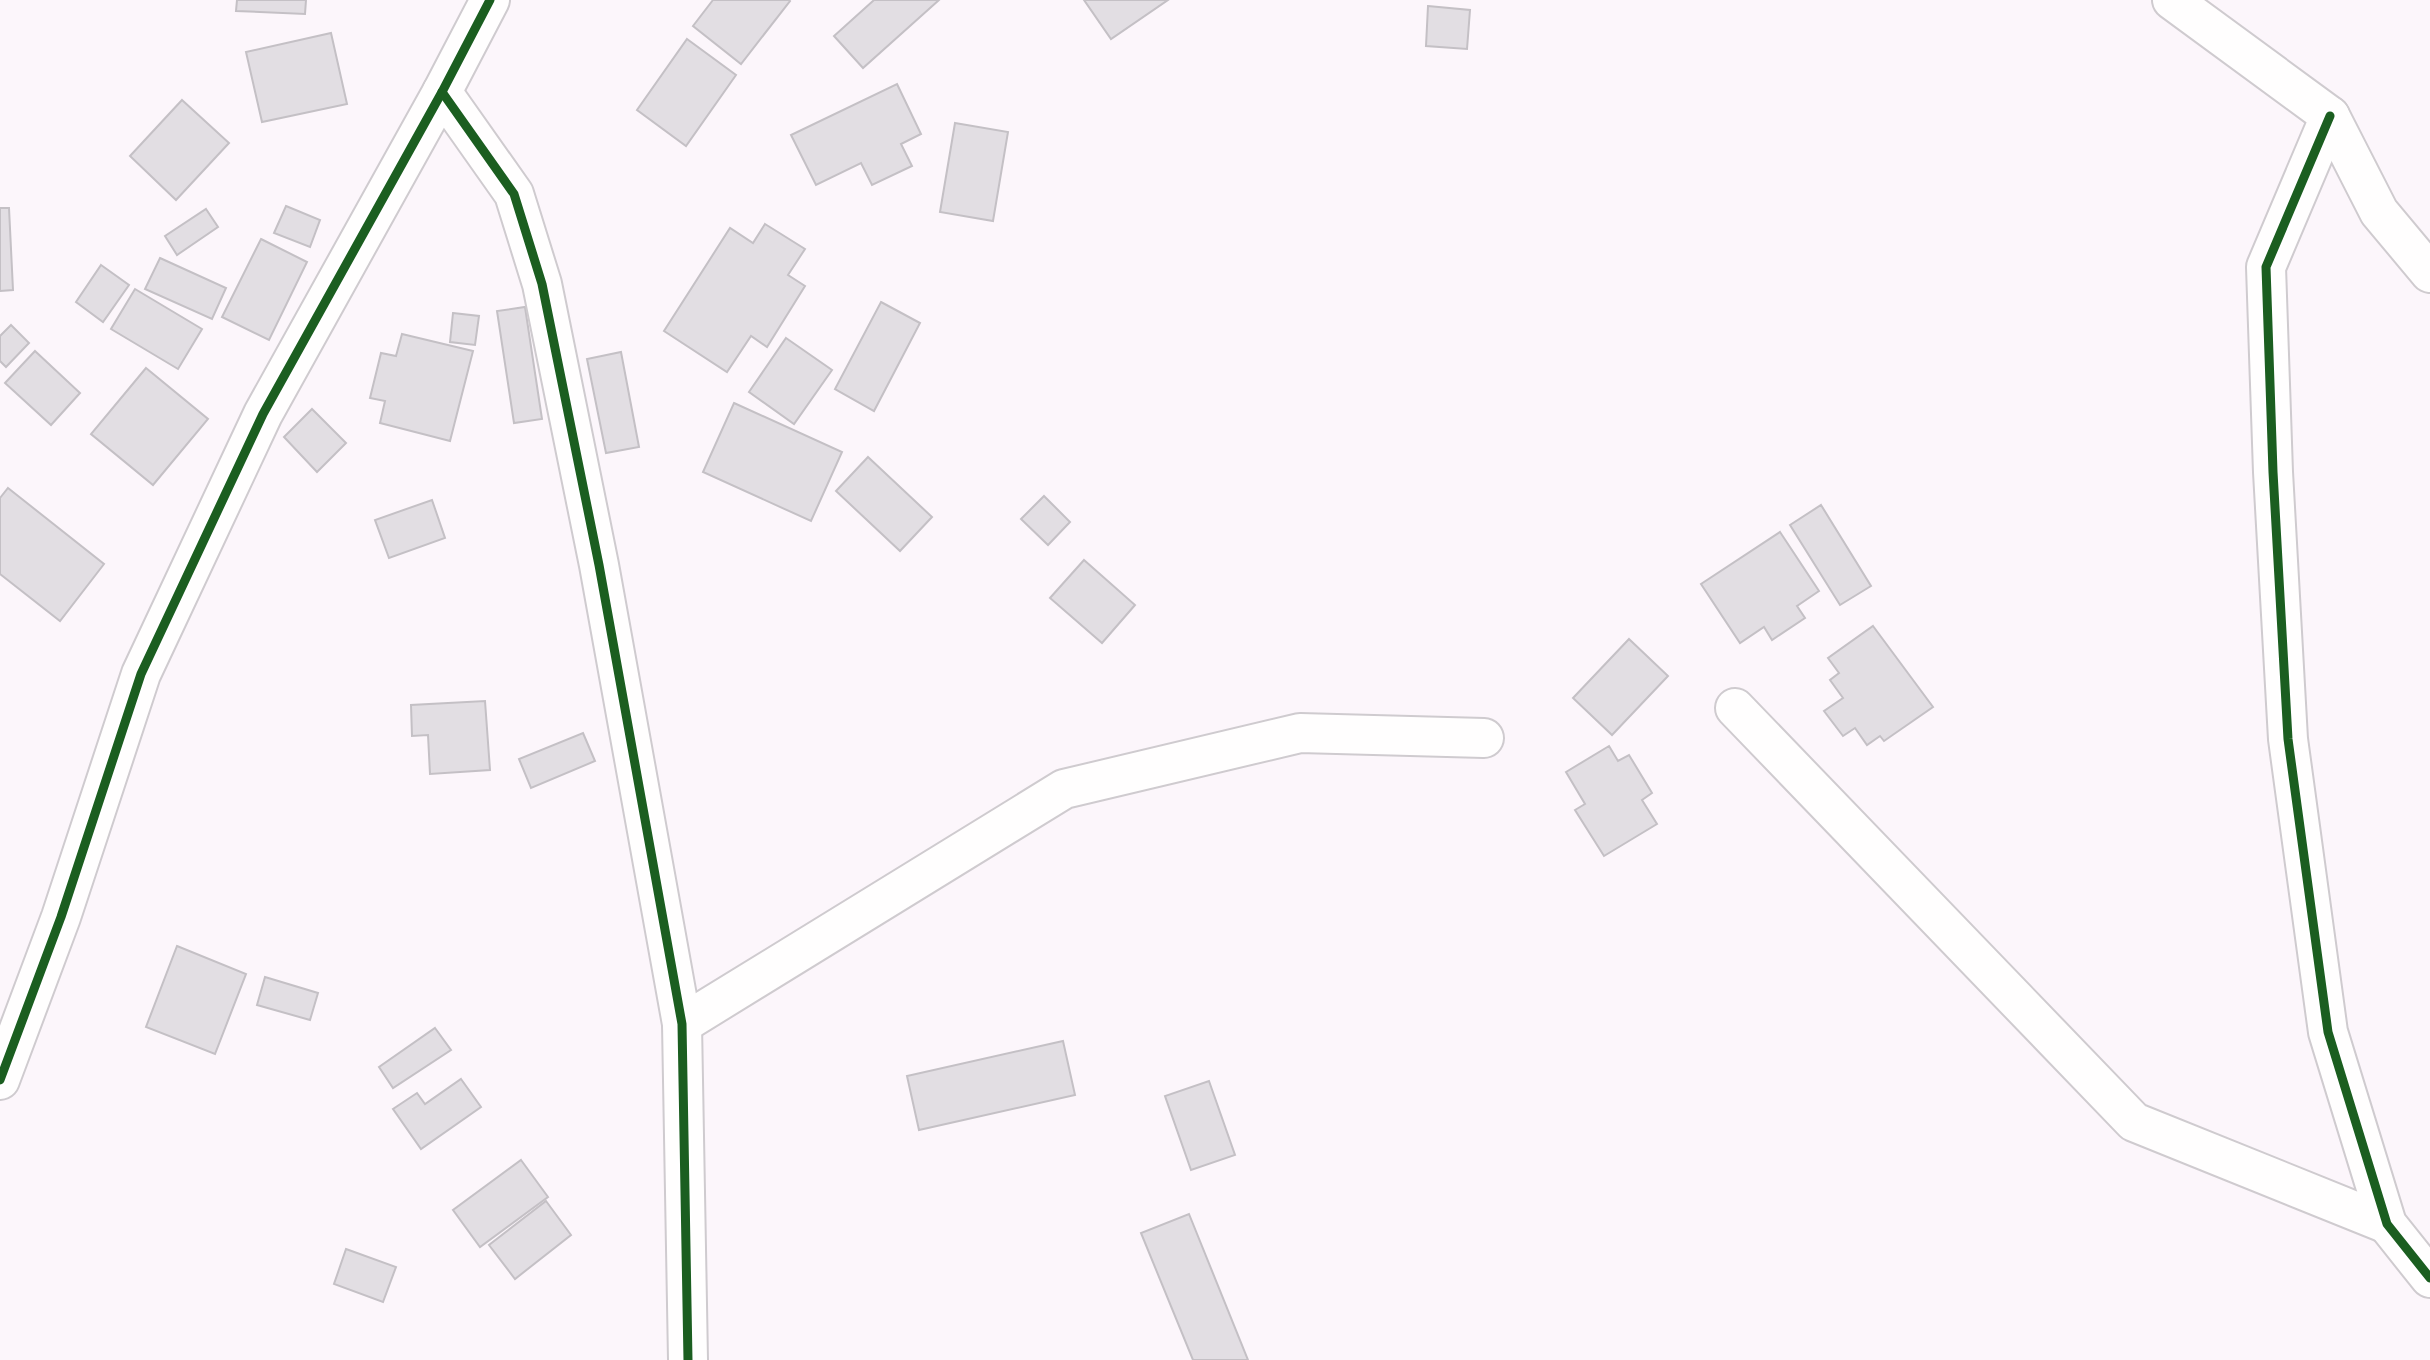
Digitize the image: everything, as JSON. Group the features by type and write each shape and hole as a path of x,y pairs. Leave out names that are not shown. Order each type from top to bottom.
{"street":[{"path":"0,1080 61,917 141,674 263,414 442,92 490,0"},
{"path":"2172,0 2330,116 2379,212 2430,273"},
{"path":"442,92 514,194 542,284 598,565 682,1024 688,1360"},
{"path":"2330,116 2266,267 2273,472 2288,739 2328,1032 2387,1224 2430,1278"},
{"path":"1735,708 2134,1122 2387,1224"},
{"path":"682,1024 1064,789 1300,733 1484,738"}],"building":[{"path":"237,0 306,0 305,14 236,11"},
{"path":"713,0 790,1 741,64 693,26"},
{"path":"874,0 939,0 863,68 834,36"},
{"path":"1084,0 1168,0 1111,39"},
{"path":"1428,6 1470,10 1467,49 1426,46"},
{"path":"331,33 347,104 262,122 246,52"},
{"path":"687,39 736,75 686,146 637,110"},
{"path":"897,84 921,134 901,144 912,166 872,185 861,163 816,185 791,135"},
{"path":"182,100 229,143 176,200 130,156"},
{"path":"955,123 1008,132 993,221 940,212"},
{"path":"286,206 320,220 310,247 274,233"},
{"path":"0,208 9,208 13,290 0,291"},
{"path":"206,209 218,227 177,255 165,236"},
{"path":"765,224 805,249 788,275 805,286 767,347 751,336 727,372 664,331 730,228 753,243"},
{"path":"261,239 307,262 269,340 222,317"},
{"path":"160,258 226,288 212,319 145,289"},
{"path":"101,265 129,285 103,322 76,302"},
{"path":"135,289 202,329 178,369 111,329"},
{"path":"881,302 920,323 874,411 835,389"},
{"path":"525,307 542,419 514,423 497,311"},
{"path":"453,313 479,316 475,345 450,342"},
{"path":"11,325 29,343 6,367 0,361 0,336"},
{"path":"402,334 473,351 450,441 380,423 385,401 370,398 381,353 396,356"},
{"path":"786,338 832,370 794,424 749,392"},
{"path":"35,351 80,393 51,425 5,383"},
{"path":"621,352 639,447 606,453 587,359"},
{"path":"146,368 208,419 153,485 91,434"},
{"path":"734,403 842,452 811,521 703,472"},
{"path":"312,409 346,443 317,472 284,437"},
{"path":"868,457 932,517 900,551 836,491"},
{"path":"8,488 104,564 60,621 0,574 0,498"},
{"path":"1044,496 1070,522 1048,545 1021,519"},
{"path":"432,500 445,538 389,558 375,520"},
{"path":"1821,505 1871,586 1840,605 1790,525"},
{"path":"1780,532 1819,591 1797,606 1805,618 1772,640 1764,627 1740,643 1701,584"},
{"path":"1084,560 1135,605 1102,643 1050,598"},
{"path":"1873,626 1933,707 1884,741 1880,736 1867,745 1855,728 1843,736 1824,711 1843,698 1830,680 1839,673 1828,658"},
{"path":"1629,639 1668,676 1612,735 1573,698"},
{"path":"485,701 490,770 430,774 428,735 412,736 411,705"},
{"path":"583,733 595,761 531,788 519,759"},
{"path":"1609,746 1618,761 1629,755 1652,793 1642,800 1657,824 1604,856 1575,810 1585,804 1566,772"},
{"path":"177,946 246,974 215,1054 146,1027"},
{"path":"265,977 318,993 310,1020 257,1005"},
{"path":"435,1028 451,1050 393,1088 379,1067"},
{"path":"1063,1041 1075,1095 919,1130 907,1076"},
{"path":"461,1079 481,1107 421,1149 393,1109 417,1093 425,1104"},
{"path":"1209,1081 1235,1155 1191,1170 1165,1096"},
{"path":"521,1160 548,1197 480,1247 453,1210"},
{"path":"546,1201 571,1235 515,1279 489,1245"},
{"path":"1189,1214 1248,1360 1193,1360 1141,1233"},
{"path":"346,1249 396,1267 383,1302 334,1284"}],"cycle path":[{"path":"0,1080 61,917 141,674 263,414 442,92 490,0"},
{"path":"442,92 514,194 542,284 599,565 682,1024 688,1360"},
{"path":"2330,116 2266,267 2273,472 2288,739 2328,1032 2387,1224 2430,1278"}]}
